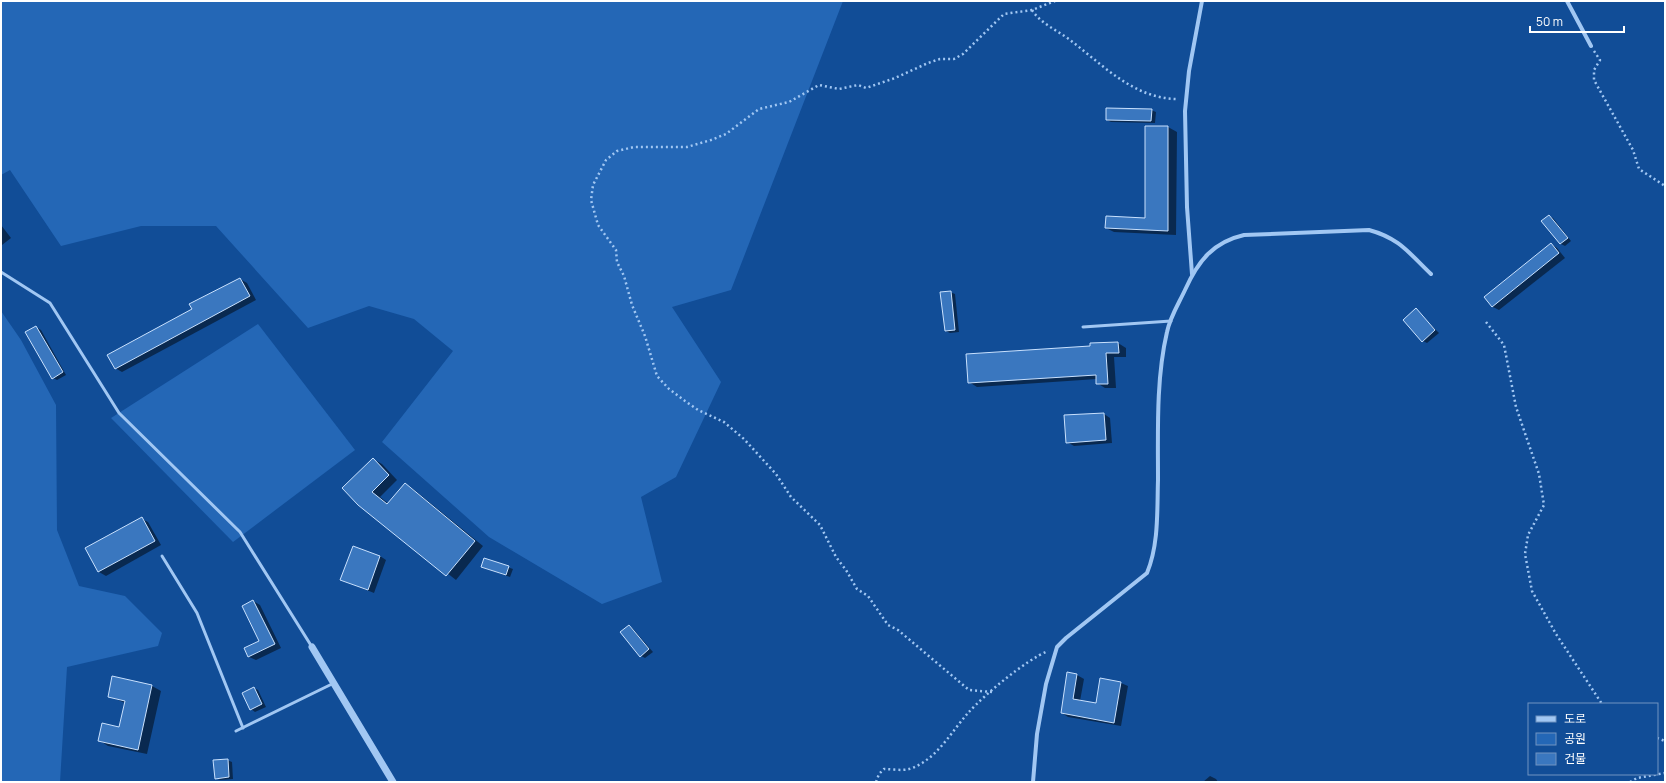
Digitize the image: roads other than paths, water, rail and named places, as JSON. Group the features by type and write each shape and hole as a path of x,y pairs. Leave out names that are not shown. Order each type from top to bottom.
{"street":[{"path":"1192,274 1187,208 1186,98 1189,71 1202,1"},
{"path":"1567,1 1591,46"},
{"path":"1033,782 1037,734 1046,684 1057,647 1066,638 1148,573 1151,564 1154,551 1157,509 1159,397 1164,348 1171,321 1192,274 1204,256 1229,238 1244,235 1368,230 1386,234 1398,242 1431,274"},
{"path":"312,647 393,782"}],"lane":[{"path":"1,272 50,303 119,413 240,532 312,647"},
{"path":"1083,327 1171,321"},
{"path":"162,556 197,613 243,728"},
{"path":"236,731 334,683"}]}
